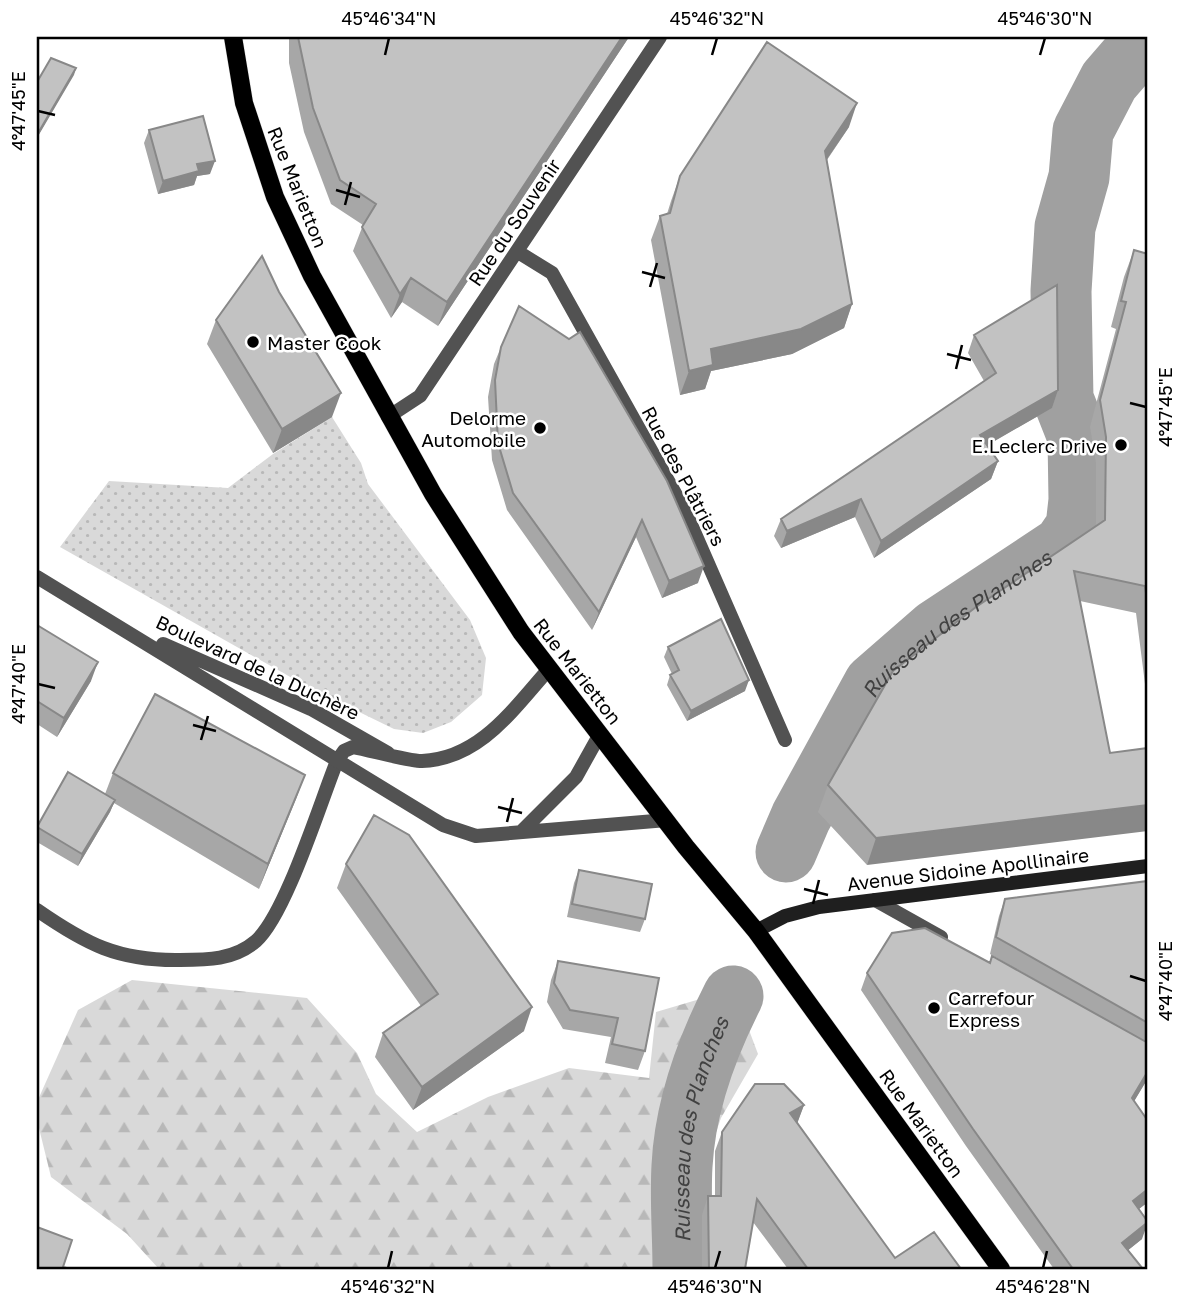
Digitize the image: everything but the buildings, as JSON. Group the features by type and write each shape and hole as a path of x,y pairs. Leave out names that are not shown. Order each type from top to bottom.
{"main road":[{"name":"Rue Marietton","path":"233,37 244,103 275,197 312,276 388,417 493,591 549,669 756,931 1001,1269"},
{"name":"Avenue Sidoine Apollinaire","path":"756,931 797,913 875,900 1148,866"}],"street":[{"name":"Rue du Souvenir","path":"388,417 420,396 660,37"},
{"name":"Rue des Plâtriers","path":"518,252 552,273 686,513 785,740"},
{"name":"Boulevard de la Duchère","path":"37,577 443,825 476,836 667,820"},
{"name":"Boulevard de la Duchère","path":"109,620 311,709 388,753"},
{"name":"Boulevard de la Duchère","path":"337,761 344,751 353,747 421,761 461,752 495,730 549,669"},
{"path":"521,832 576,776 600,734"},
{"path":"37,910 78,938 110,953 137,959 217,960 236,953 255,942 278,909 337,761"},
{"path":"875,900 958,947"}],"green space":[{"path":"332,417 361,463 368,484 470,620 486,658 482,695 451,722 423,733 394,729 308,687 60,547 109,481 228,488 273,454"},
{"path":"132,980 307,998 357,1053 376,1094 417,1132 488,1097 569,1068 649,1078 656,1012 700,999 746,1022 758,1054 721,1118 694,1196 696,1269 159,1269 127,1234 51,1177 37,1120 37,1102 78,1010"}],"waterway":[{"name":"Ruisseau des Planches","path":"786,852 801,817 874,684 936,630 1063,546 1076,527 1079,500 1078,437 1063,399 1061,291 1065,227 1079,177 1083,131 1109,81 1147,37"},
{"name":"Ruisseau des Planches","path":"683,1269 681,1179 687,1122 698,1078 733,996"}],"place":[{"name":"Master Cook","path":"253,342"},
{"name":"Delorme Automobile","path":"540,428"},
{"name":"E.Leclerc Drive","path":"1121,445"},
{"name":"Carrefour Express","path":"934,1008"}]}
